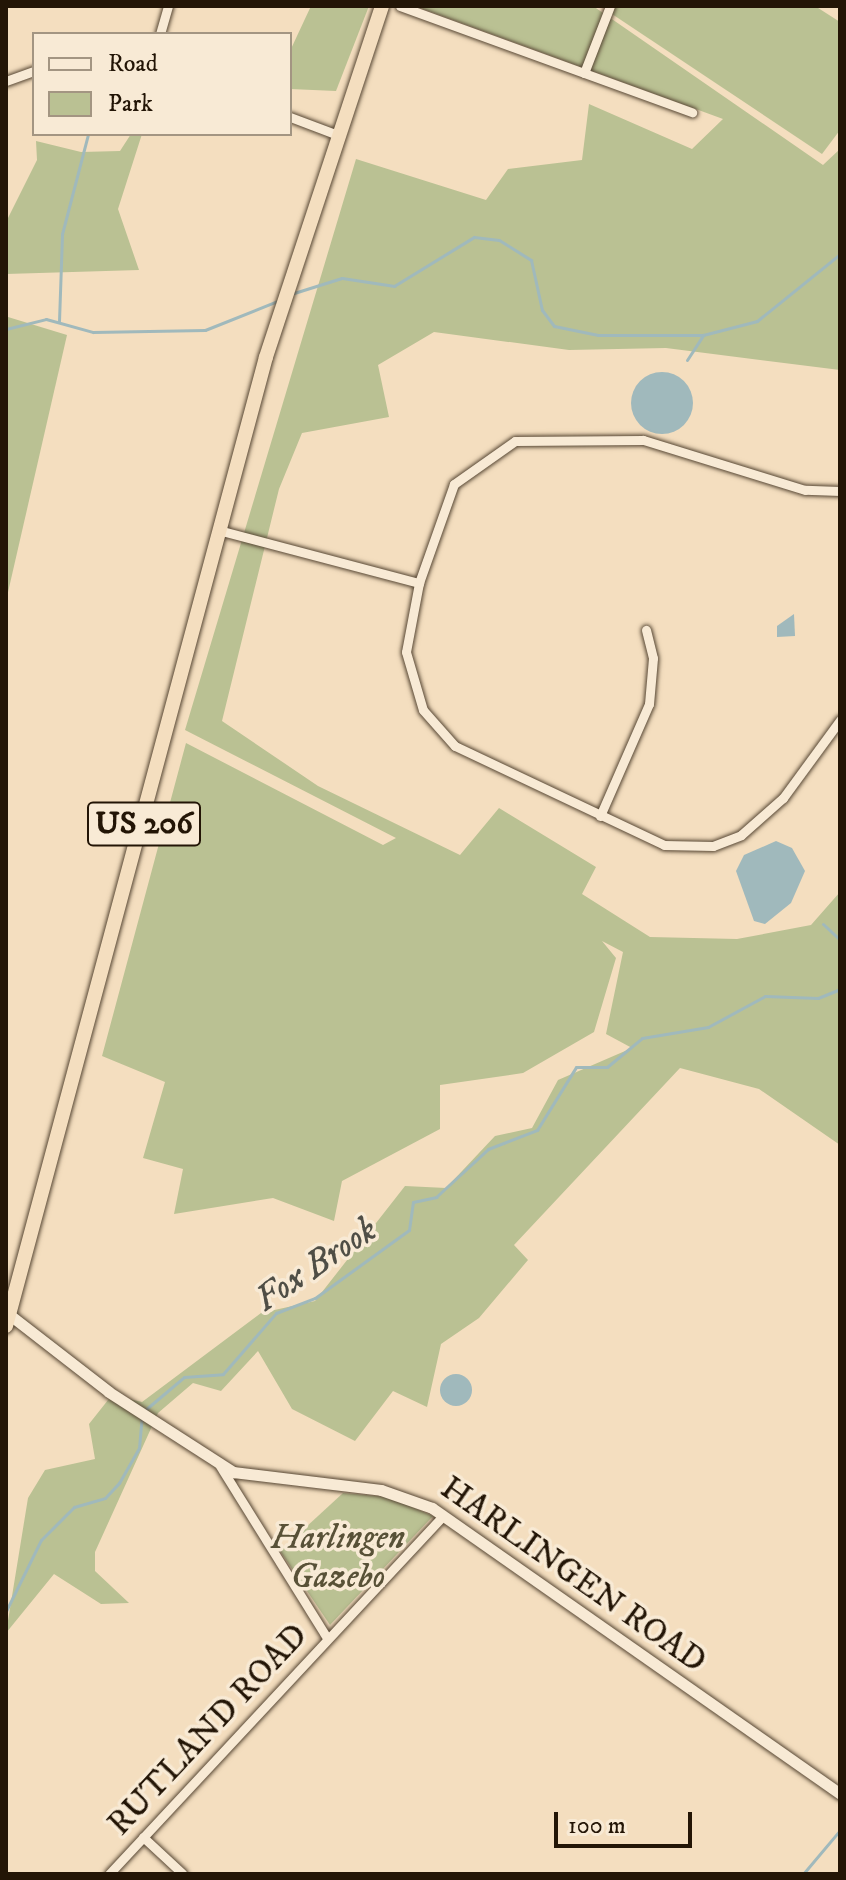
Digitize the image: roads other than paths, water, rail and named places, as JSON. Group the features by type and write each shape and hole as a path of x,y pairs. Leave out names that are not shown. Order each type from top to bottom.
{"highway":[{"name":"US 206","path":"7,1318 222,531 276,321 335,134 382,6"}],"street":[{"path":"161,32 168,6"},
{"path":"400,6 692,112"},
{"path":"584,73 610,6"},
{"path":"6,81 32,72"},
{"path":"292,118 335,134"},
{"path":"840,491 805,490 643,440 515,441 454,484 419,583 406,652 416,696 432,725 455,746 664,845 728,841 766,817 840,720"},
{"path":"222,531 419,583"},
{"path":"600,816 649,704 653,658 646,630"},
{"name":"HARLINGEN ROAD","path":"7,1318 220,1466 259,1478 397,1493 443,1516 840,1794"},
{"path":"220,1466 327,1638"},
{"name":"RUTLAND ROAD","path":"109,1874 443,1516"},
{"path":"143,1837 183,1874"}],"water":[{"path":"662,372 674,374 684,381 691,391 691,415 684,425 674,432 662,434 650,432 640,425 633,415 631,403 633,391 640,381 650,374"},
{"path":"794,614 795,636 777,637 777,626"},
{"path":"776,841 792,848 805,871 791,903 765,924 754,921 736,871 744,855"},
{"path":"456,1374 467,1379 472,1390 467,1401 456,1406 445,1401 440,1390 445,1379"}],"waterway":[{"path":"59,321 62,234 87,136"},
{"path":"294,293 342,278 394,286 474,237 499,240 531,260 542,310 554,326 598,335 703,335 757,321 840,254"},
{"path":"6,329 46,319 93,332 205,330 280,300"},
{"path":"687,360 703,335"},
{"path":"823,924 840,940"},
{"name":"Fox Brook","path":"145,1410 184,1377 223,1374 276,1313 315,1298 409,1230 413,1202 436,1197 488,1149 537,1130 576,1067 607,1067 642,1038 708,1027 765,996 818,998 840,989"},
{"name":"Fox Brook","path":"6,1611 41,1540 74,1507 105,1498 119,1483 139,1448 142,1416"},
{"path":"803,1874 840,1830"}],"park label":[{"name":"Harlingen Gazebo","path":"338,1558"}]}
